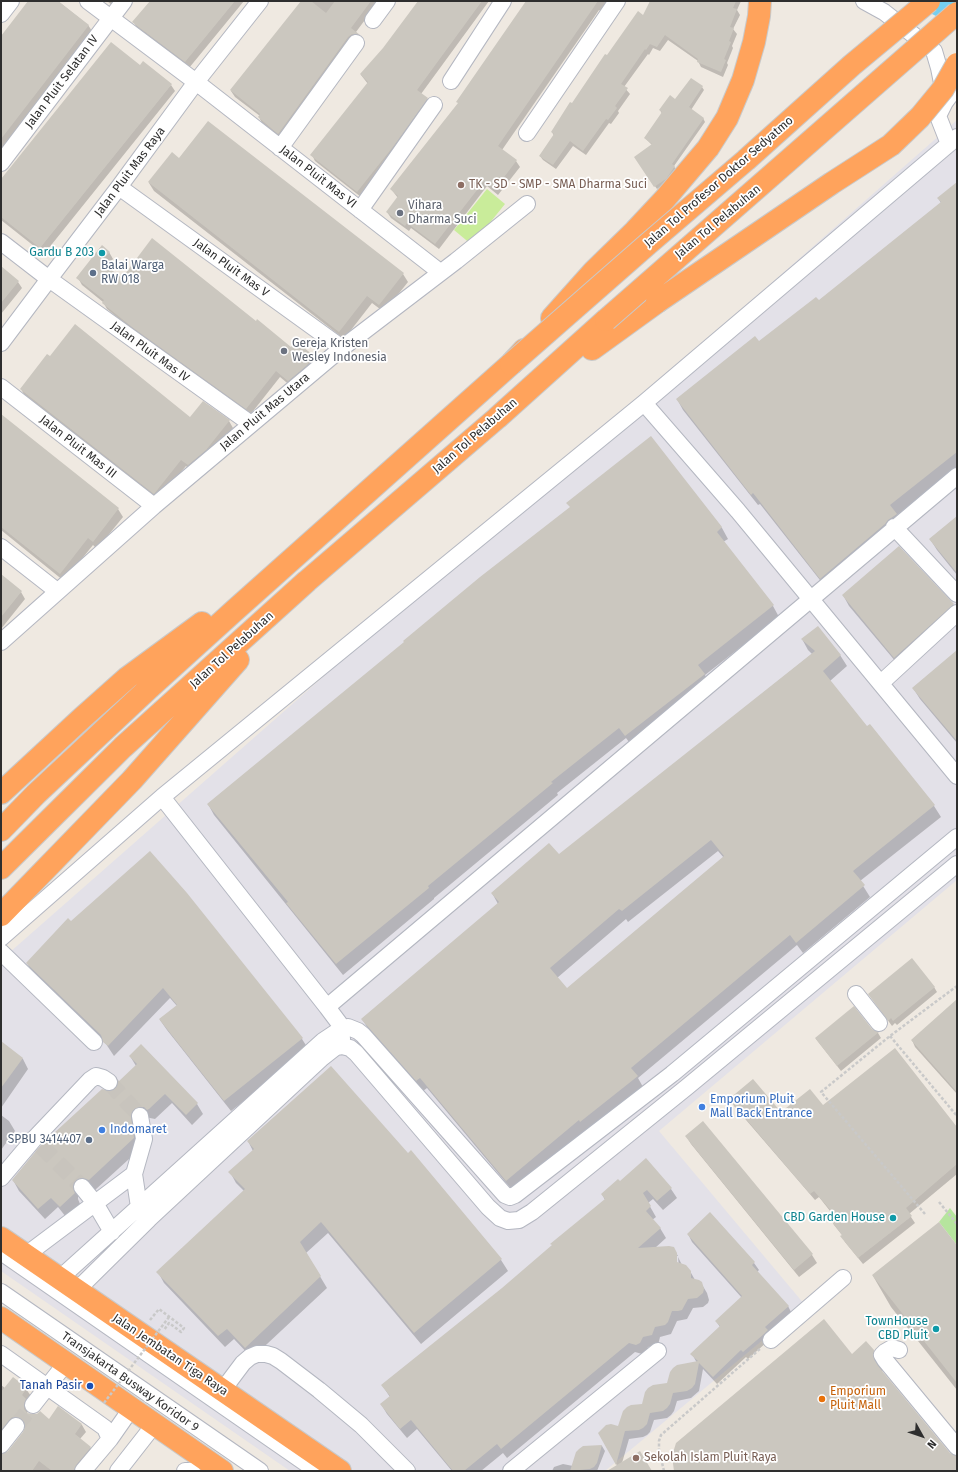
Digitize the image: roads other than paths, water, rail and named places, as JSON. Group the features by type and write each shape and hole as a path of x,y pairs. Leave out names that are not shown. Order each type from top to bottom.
{"highway":[{"path":"1,830 36,794 148,689 511,364 594,271 664,200 708,148 727,118 744,80 754,42 760,1"},
{"name":"Jalan Tol Profesor Doktor Sedyatmo","path":"511,364 746,160 852,65 929,1"},
{"name":"Jalan Tol Pelabuhan","path":"1,868 124,747 307,581 497,418 662,270 765,182 957,13"},
{"path":"497,418 657,302 890,145 920,117 934,101 943,89 957,64"},
{"path":"7,787 128,678 312,541"},
{"path":"1,914 132,780 307,581"},
{"name":"Jalan Jembatan Tiga Raya","path":"1,1238 340,1471"},
{"path":"1,1318 222,1471"}],"street":[{"path":"1,14 11,1"},
{"name":"Jalan Pluit Mas VI","path":"88,1 196,82 440,272"},
{"name":"Jalan Pluit Selatan IV","path":"1,163 124,1"},
{"name":"Jalan Pluit Mas Raya","path":"1,343 196,82 260,1"},
{"path":"373,20 387,1"},
{"path":"450,81 503,1"},
{"path":"527,133 617,1"},
{"path":"864,1 884,12 934,51 939,68 945,102"},
{"path":"280,148 356,43"},
{"path":"1,938 162,797 644,403 950,138 938,116 945,102 957,86"},
{"path":"360,210 434,106"},
{"name":"Jalan Pluit Mas V","path":"119,187 342,348"},
{"name":"Jalan Pluit Mas Utara","path":"1,642 7,634 154,506 342,348 526,204"},
{"name":"Jalan Pluit Mas IV","path":"1,242 49,279 251,424"},
{"name":"Jalan Pluit Mas III","path":"1,387 154,506"},
{"path":"644,403 738,511 957,776"},
{"path":"328,1007 894,527 957,476"},
{"path":"894,527 957,594"},
{"path":"1,547 57,591"},
{"path":"880,682 957,613"},
{"path":"162,797 328,1007 341,1029 342,1046"},
{"path":"510,1197 520,1192 672,1074 957,837"},
{"path":"68,1284 112,1232 144,1213 322,1058 336,1048 342,1046 350,1048 356,1053 488,1207 500,1218 508,1221 519,1220 532,1212 656,1112 957,864"},
{"path":"1,952 94,1042"},
{"path":"856,994 879,1023"},
{"path":"68,1284 324,1041 341,1029 348,1027 363,1035 505,1195 510,1197 519,1220"},
{"path":"1,1178 38,1142 90,1080 96,1076 109,1082"},
{"path":"140,1116 144,1139 134,1174 144,1213"},
{"path":"26,1255 134,1174"},
{"path":"82,1187 95,1203 112,1232"},
{"path":"1,1252 317,1471"},
{"path":"771,1340 843,1278"},
{"name":"Transjakarta Busway Koridor 9","path":"1,1292 260,1471"},
{"path":"899,1350 892,1348 882,1355 957,1446"},
{"path":"511,1471 658,1351"},
{"path":"1,1354 105,1428 110,1439"},
{"path":"222,1391 243,1363 250,1357 257,1354 273,1356 319,1390 355,1420 407,1471"},
{"path":"33,1405 66,1363"},
{"path":"83,1471 110,1439 131,1409"},
{"path":"118,1471 154,1425"},
{"path":"1,1445 16,1426"},
{"path":"184,1471 192,1471"}],"water":[{"path":"906,1 957,1 957,27 942,19"}],"tunnel":[{"path":"109,1082 140,1116"},
{"path":"41,1146 82,1187"},
{"path":"16,1426 33,1405"}],"place":[{"name":"TK - SD - SMP - SMA Dharma Suci","path":"461,185"},
{"name":"Vihara Dharma Suci","path":"400,213"},
{"name":"Gardu B 203","path":"102,253"},
{"name":"Balai Warga RW 018","path":"93,273"},
{"name":"Gereja Kristen Wesley Indonesia","path":"284,351"},
{"name":"Emporium Pluit Mall Back Entrance","path":"702,1107"},
{"name":"Indomaret","path":"102,1130"},
{"name":"SPBU 3414407","path":"89,1140"},
{"name":"CBD Garden House","path":"893,1218"},
{"name":"TownHouse CBD Pluit","path":"936,1329"},
{"name":"Tanah Pasir","path":"90,1386"},
{"name":"Emporium Pluit Mall","path":"822,1399"},
{"name":"Sekolah Islam Pluit Raya","path":"636,1458"}]}
